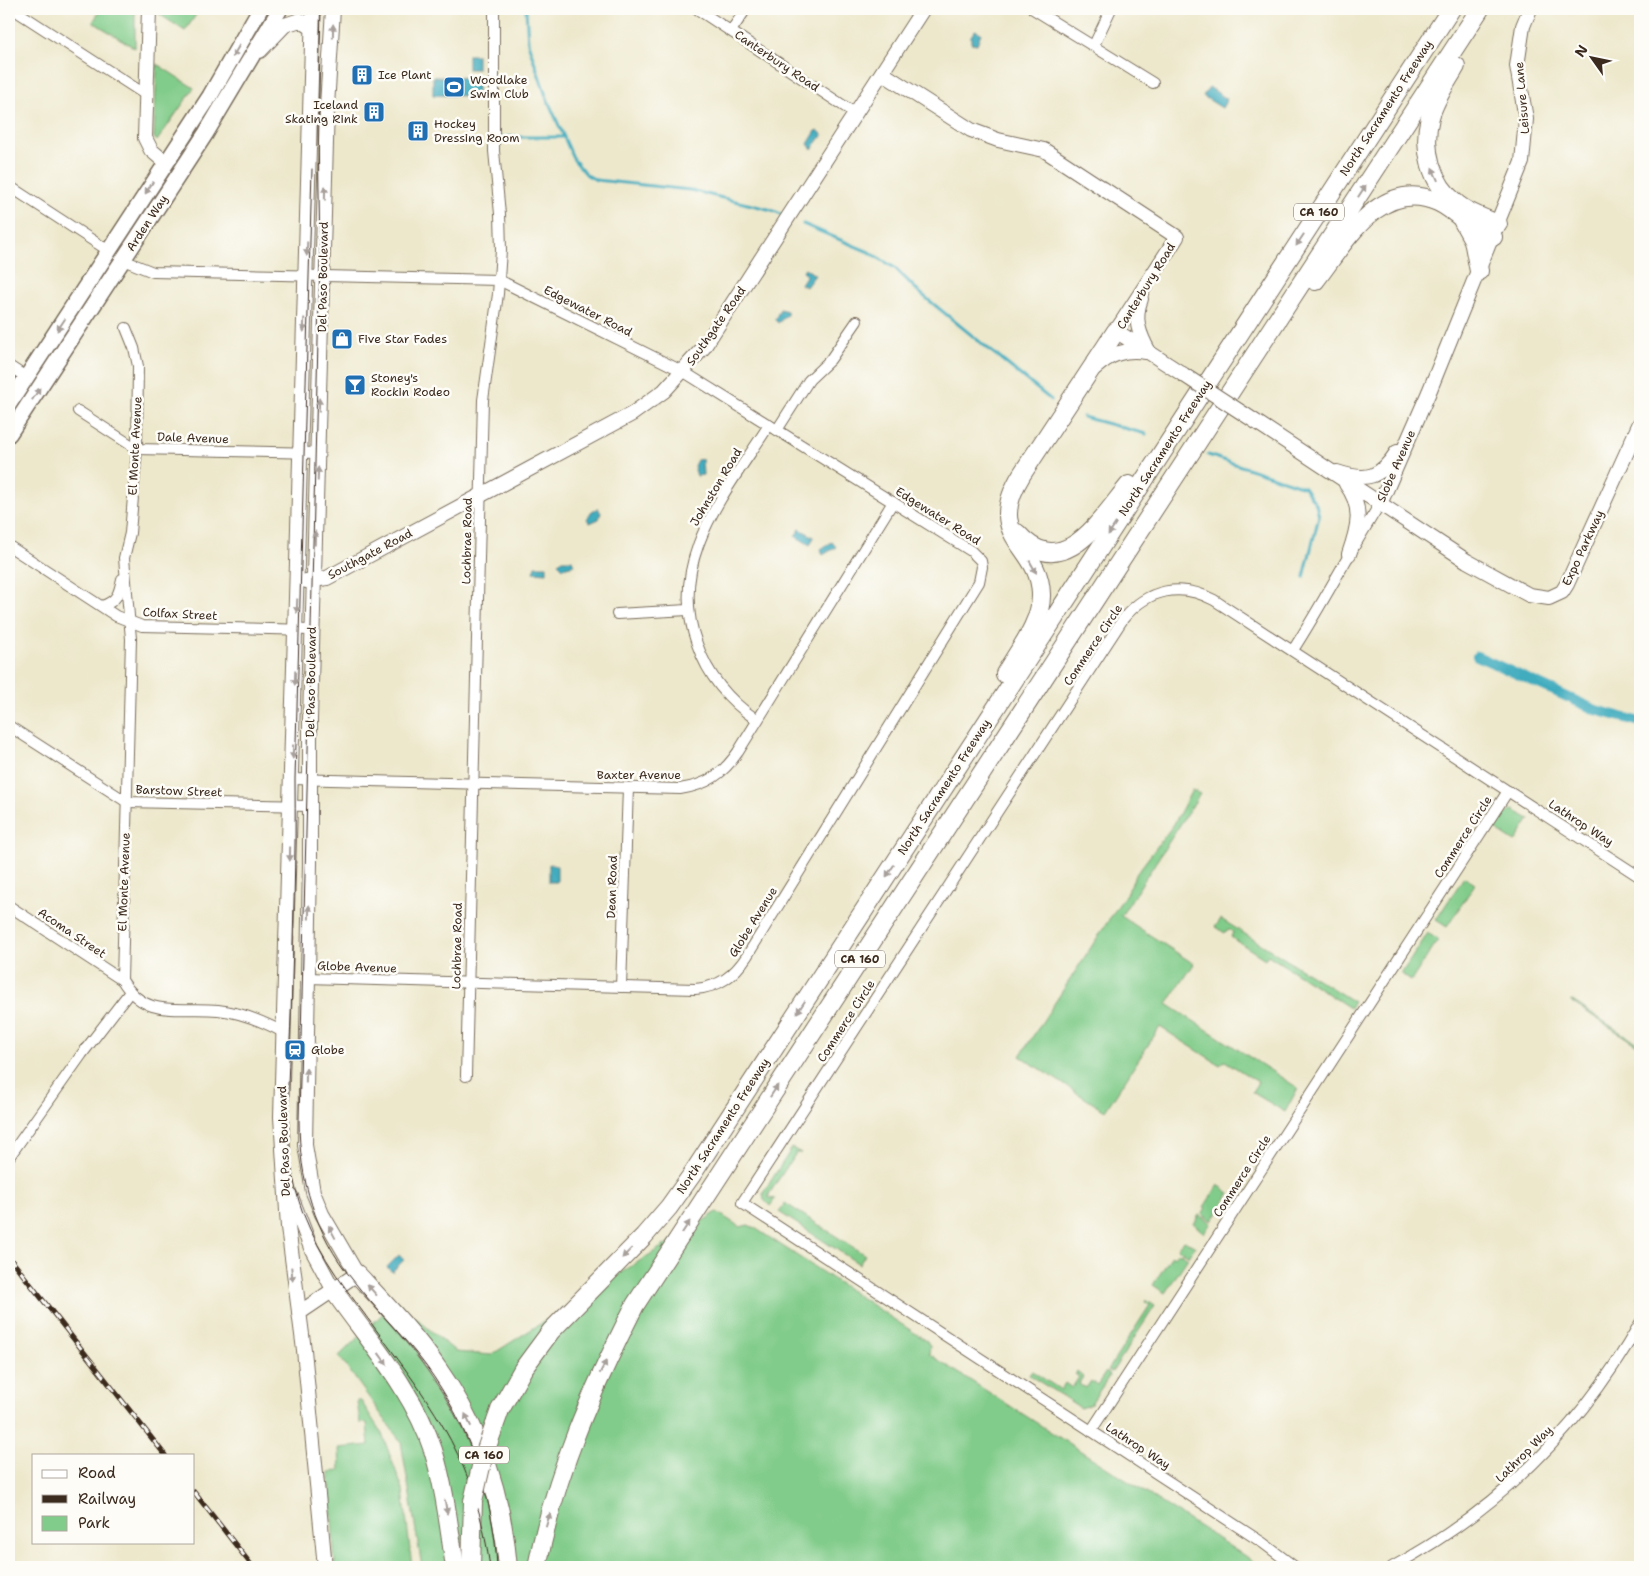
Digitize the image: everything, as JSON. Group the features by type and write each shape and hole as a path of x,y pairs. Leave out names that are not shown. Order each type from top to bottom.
{"highway":[{"name":"North Sacramento Freeway","path":"471,1567 473,1501 483,1458 500,1410 523,1369 551,1331 644,1236 669,1207 1451,9"},
{"name":"North Sacramento Freeway","path":"537,1567 544,1531 568,1453 598,1378 635,1305 1238,377 1480,9"},
{"path":"1486,9 1434,106 1427,144 1432,170 1446,193 1457,205 1495,231"},
{"path":"1238,377 1369,212 1394,199 1413,197 1436,201 1474,228 1495,231"},
{"path":"1460,217 1473,240 1479,271"},
{"path":"927,814 1039,612 1041,594 1038,577 1016,540 1010,525 1008,504 1015,484 1116,331"},
{"path":"1010,525 1025,540 1039,549 1055,552 1073,547 1088,535 1186,415"},
{"path":"357,1274 438,1369 464,1410 484,1454 497,1495 505,1537 508,1567"},
{"path":"334,1291 397,1380 418,1416 432,1450 445,1501 455,1567"}],"main road":[{"path":"150,9 146,143 166,163 180,153 203,123 220,110"},
{"name":"Arden Way","path":"9,404 219,81 260,9"},
{"name":"Arden Way","path":"9,434 220,110 280,9"},
{"name":"Del Paso Boulevard","path":"313,9 281,1117 288,1227 299,1312 325,1567"},
{"name":"Del Paso Boulevard","path":"333,9 327,106 312,630 304,1137 313,1192 322,1214 357,1274"},
{"name":"Southgate Road","path":"297,581 314,582 327,578 632,414 664,391 684,372 704,347 924,9"},
{"name":"Leisure Lane","path":"1479,271 1518,176 1524,152 1526,119 1517,66 1523,26 1530,9"},
{"path":"250,61 288,22 300,20 312,28"},
{"name":"Canterbury Road","path":"882,73 971,130 998,140 1044,150 1177,237 1116,331 1380,504"},
{"name":"Slobe Avenue","path":"1380,504 1479,271"},
{"path":"1086,376 1115,353 1130,351 1149,352 1138,330 1137,318 1139,304 1146,284"},
{"name":"Expo Parkway","path":"1380,504 1475,566 1529,595 1549,598 1562,592 1568,584 1640,423"},
{"path":"1324,467 1359,477 1378,474 1408,438"},
{"path":"1344,482 1355,499 1359,512 1356,532 1349,554"},
{"path":"285,1173 299,1221 321,1270 334,1291"},
{"path":"299,1312 334,1291 357,1274"}],"street":[{"path":"13,9 146,95"},
{"name":"Lochbrae Road","path":"466,1076 484,392 499,280 500,214 494,151 494,9"},
{"name":"Canterbury Road","path":"698,9 856,114"},
{"path":"731,31 746,9"},
{"path":"1033,9 1094,44 1153,83"},
{"path":"1094,44 1111,9"},
{"path":"9,186 109,251"},
{"name":"Edgewater Road","path":"123,260 153,272 499,280 684,372 972,551 981,561 982,567"},
{"name":"Johnston Road","path":"757,720 726,695 712,675 695,641 688,610 689,578 700,537 773,428 810,380 830,360 857,321"},
{"name":"El Monte Avenue","path":"102,606 112,602 119,595 130,532 136,448 138,366 134,348 126,328"},
{"path":"9,366 26,377"},
{"path":"78,411 136,448"},
{"name":"Dale Avenue","path":"136,448 318,453"},
{"name":"Baxter Avenue","path":"292,779 680,789 708,782 730,762 892,502"},
{"name":"Slobe Avenue","path":"1293,650 1324,603 1349,554 1380,504"},
{"name":"Colfax Street","path":"9,546 130,622 150,627 312,630"},
{"name":"El Monte Avenue","path":"124,566 130,622 122,980 129,993"},
{"name":"Globe Avenue","path":"307,978 703,988 720,983 740,966 979,582 982,567"},
{"name":"Commerce Circle","path":"1166,590 1196,591 1224,606 1293,650 1508,791 1091,1431 742,1203 1131,610 1142,600 1166,590"},
{"path":"617,614 688,610"},
{"name":"Barstow Street","path":"9,726 126,802 310,806"},
{"name":"Dean Road","path":"621,987 628,788"},
{"name":"Lathrop Way","path":"1508,791 1640,876"},
{"name":"Acoma Street","path":"9,906 122,980"},
{"path":"9,1157 82,1054 129,993 149,1006 226,1011 283,1032"},
{"name":"Lathrop Way","path":"1392,1567 1453,1531 1504,1492 1534,1464 1588,1403 1626,1348 1640,1323"},
{"name":"Lathrop Way","path":"1091,1431 1263,1543 1295,1567"}],"green space":[{"path":"101,9 135,9 135,48 93,22"},
{"path":"159,9 200,9 185,31 159,14"},
{"path":"157,64 194,88 157,141 154,138"},
{"path":"1192,790 1200,794 1121,916 1194,964 1167,1004 1298,1088 1285,1112 1252,1092 1258,1082 1225,1061 1220,1065 1160,1027 1105,1111 1020,1056 1131,886 1134,877 1174,824"},
{"path":"1513,810 1530,819 1515,842 1495,829 1504,815"},
{"path":"1464,877 1475,884 1447,927 1436,920"},
{"path":"1221,919 1354,1002 1350,1008 1268,955 1265,959 1231,937 1233,932 1228,929 1225,933 1215,927"},
{"path":"1428,933 1438,940 1411,981 1401,974"},
{"path":"1570,1001 1640,1045 1640,1047"},
{"path":"792,1148 801,1153 796,1153 769,1194 769,1198 775,1199 770,1206 764,1200 763,1193"},
{"path":"1218,1185 1230,1193 1212,1221 1202,1214 1206,1208 1204,1207"},
{"path":"785,1203 865,1255 859,1264 779,1212"},
{"path":"717,1212 740,1227 748,1225 755,1228 927,1341 930,1346 929,1354 1262,1567 422,1567 401,1442 339,1356 396,1301 456,1352 491,1355"},
{"path":"1199,1215 1211,1223 1204,1233 1194,1224"},
{"path":"1184,1240 1195,1246 1189,1256 1177,1248"},
{"path":"1178,1252 1188,1258 1165,1293 1153,1285 1172,1255 1174,1257"},
{"path":"1146,1300 1155,1306 1112,1372 1108,1370 1150,1305 1145,1302"},
{"path":"1032,1371 1061,1390 1065,1383 1072,1388 1079,1377 1075,1374 1077,1372 1083,1377 1079,1383 1086,1388 1091,1381 1097,1385 1106,1372 1110,1375 1090,1405 1081,1408 1029,1375"},
{"path":"357,1401 361,1401 382,1434 403,1490 412,1567 335,1567 329,1472 340,1471 339,1448 369,1445 367,1423 360,1423"}],"water":[{"path":"975,30 981,33 977,44 971,43 971,36"},
{"path":"468,55 477,55 477,69 468,69"},
{"path":"433,77 477,78 477,96 433,95"},
{"path":"1209,87 1227,99 1222,108 1203,96"},
{"path":"818,130 823,135 812,149 808,144"},
{"path":"805,268 815,275 806,287 801,284 806,276 803,270"},
{"path":"780,309 787,311 787,315 778,323 775,320"},
{"path":"702,459 703,475 697,476 694,466 697,460"},
{"path":"598,508 601,513 599,519 590,523 587,519 592,511"},
{"path":"800,529 814,537 810,545 795,536"},
{"path":"832,542 836,547 823,555 821,549"},
{"path":"563,560 572,560 574,565 563,568 558,563"},
{"path":"536,566 547,566 547,573 534,572"},
{"path":"549,864 557,865 557,882 549,882"},
{"path":"399,1255 404,1260 392,1272 387,1267"}],"waterway":[{"path":"526,9 528,43 546,96 574,160 587,175 596,180 690,190 772,210 783,215"},
{"path":"503,137 564,137"},
{"path":"803,224 869,252 895,268 920,293 1051,400"},
{"path":"1083,417 1146,434"},
{"path":"1208,455 1304,487 1316,504 1319,516 1304,577"},
{"path":"1477,656 1596,710 1640,722"}],"tram line":[{"path":"321,9 318,128 320,258 299,1120 302,1163 306,1184 319,1224 339,1261 361,1290 426,1366 454,1411 476,1461 484,1487 491,1514 497,1567"},
{"path":"312,169 288,1091 291,1165 303,1213 318,1245 346,1289 418,1387 451,1440 475,1498 484,1531 490,1567"}],"railway":[{"path":"9,1257 164,1454"},
{"path":"195,1493 253,1567"}],"place":[{"name":"Ice Plant","path":"362,75"},
{"name":"Woodlake Swim Club","path":"454,87"},
{"name":"Iceland Skating Rink","path":"374,112"},
{"name":"Hockey Dressing Room","path":"418,131"},
{"name":"Five Star Fades","path":"342,339"},
{"name":"Stoney's Rockin Rodeo","path":"355,385"},
{"name":"Globe","path":"295,1050"}]}
